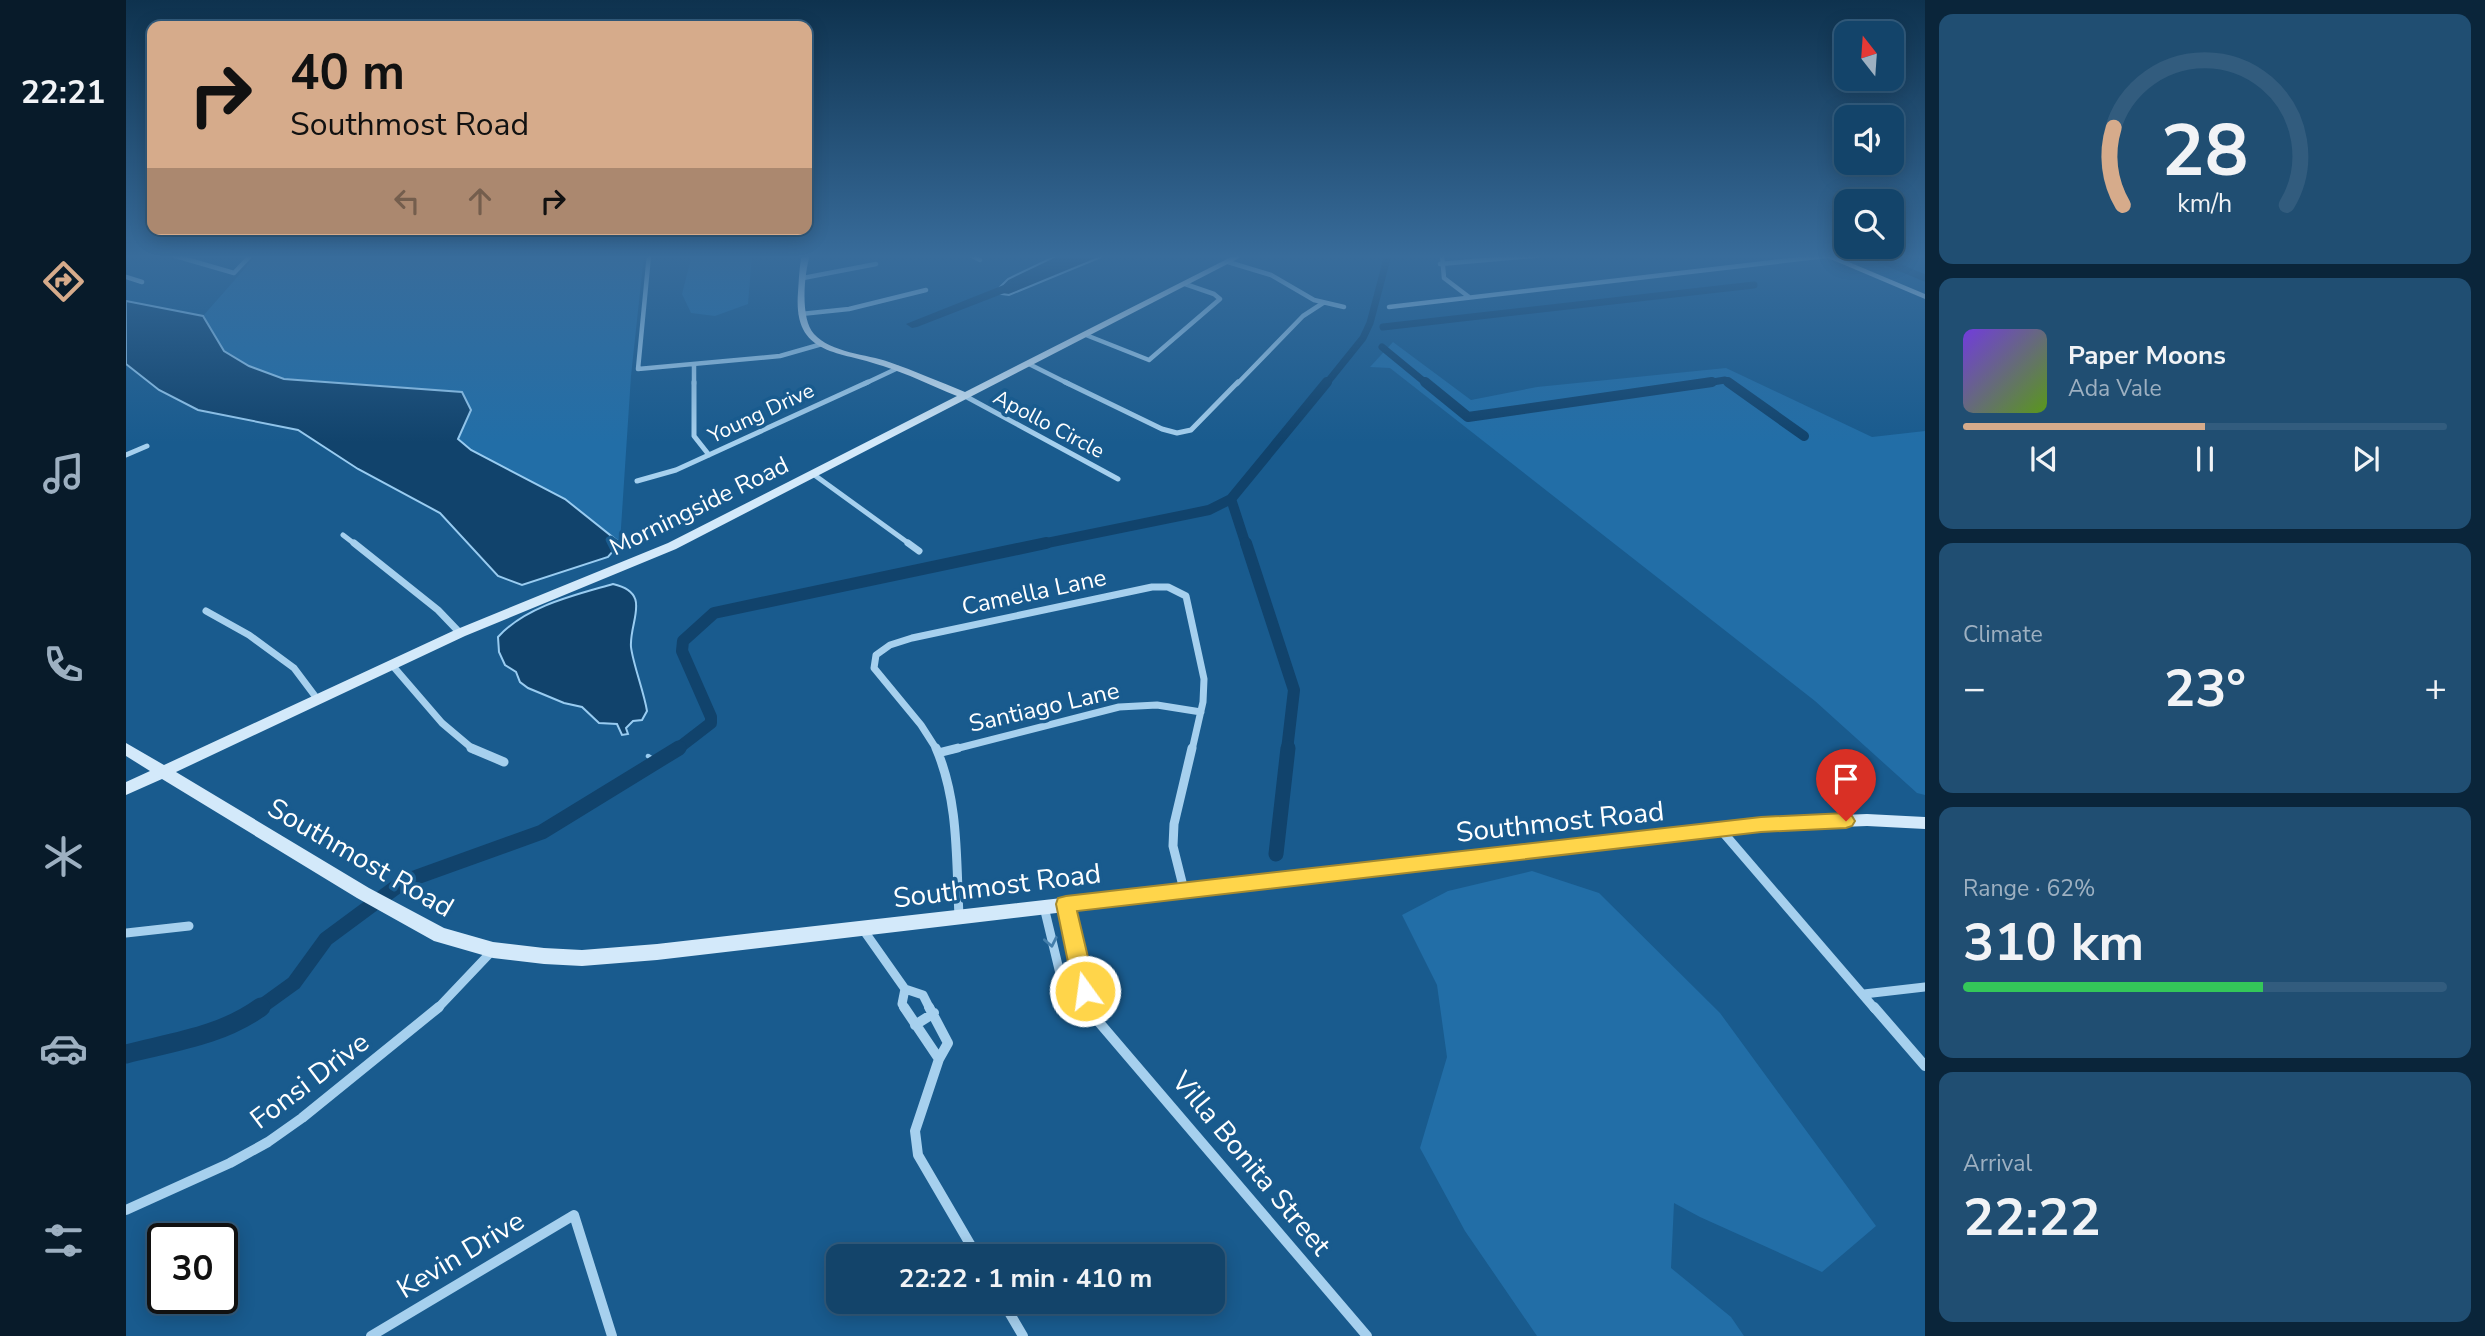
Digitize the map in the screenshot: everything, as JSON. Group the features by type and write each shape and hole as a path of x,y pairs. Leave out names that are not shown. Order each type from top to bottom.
{"street":[{"path":"643,317 638,369 694,366 780,356 822,344"},
{"path":"801,317 803,328 822,344 898,368 965,396"},
{"name":"Morningside Road","path":"126,789 460,633 672,546 1120,317"},
{"path":"1086,335 1149,360 1199,317"},
{"path":"1029,364 1162,429 1177,433 1191,430 1302,317"},
{"path":"694,366 694,436 699,446 709,455"},
{"name":"Young Drive","path":"637,481 657,477 709,455 898,368"},
{"name":"Apollo Circle","path":"965,396 1118,479"},
{"path":"126,456 147,446"},
{"path":"813,474 919,551"},
{"path":"344,535 438,610 460,633"},
{"name":"Camella Lane","path":"959,916 950,794 938,753 928,735 874,668 876,655 882,649 912,638 1152,587 1175,589 1189,601 1204,679 1201,712 1174,824 1173,846 1184,890"},
{"path":"206,611 274,652 294,668 318,700"},
{"path":"392,665 433,713 467,745 486,758 504,762"},
{"name":"Santiago Lane","path":"938,753 1119,707 1157,705 1201,712"},
{"name":"Southmost Road","path":"126,748 363,893 440,935 493,950 582,958 619,956 1721,829 1867,820 1925,823"},
{"path":"1721,829 1925,1066"},
{"name":"Villa Bonita Street","path":"1066,904 1085,991 1100,1021"},
{"name":"Villa Bonita Street","path":"1044,907 1062,982 1100,1021 1367,1336"},
{"path":"126,933 189,926"},
{"path":"862,928 905,989 923,995 948,1043 939,1059 915,1131 918,1155 970,1244"},
{"name":"Fonsi Drive","path":"126,1210 230,1163 294,1124 449,999 493,950"},
{"path":"1864,994 1925,987"},
{"path":"905,989 901,1004 939,1059"},
{"path":"915,1025 934,1013"},
{"name":"Kevin Drive","path":"371,1336 574,1215 612,1336"},
{"path":"1010,1314 1023,1336"}],"shaded area":[{"path":"126,317 204,317 224,351 249,366 284,379 462,392 471,410 458,439 471,450 565,499 620,543 608,557 522,585 498,576 440,513 358,469 298,430 198,410 159,390 126,364"},
{"path":"204,317 637,317 620,543 565,499 471,450 458,439 471,410 415,388 284,379 249,366 224,351"},
{"path":"1393,342 1471,400 1537,387 1726,368 1872,437 1925,431 1925,795 1917,793 1815,701 1390,368 1370,367"},
{"path":"613,584 625,588 636,601 631,647 647,711 642,720 633,721 626,728 628,734 622,735 617,724 599,723 582,707 564,703 520,682 516,672 505,665 499,652 498,637 522,617 537,610 567,597"},
{"path":"1532,871 1599,893 1720,1013 1876,1226 1822,1272 1674,1203 1671,1268 1731,1317 1744,1336 1537,1336 1465,1231 1420,1148 1447,1057 1437,985 1402,915 1448,891"}],"waterway":[{"path":"912,324 929,317"},
{"path":"1326,384 1363,338 1371,317"},
{"path":"1383,327 1468,317"},
{"path":"1382,347 1427,384"},
{"path":"1700,384 1725,380 1730,384"},
{"path":"1231,499 1327,382"},
{"path":"1425,382 1468,417 1712,382"},
{"path":"1728,382 1804,436"},
{"path":"1037,545 1209,510 1231,499"},
{"path":"1231,499 1246,545"},
{"path":"677,749 711,723 711,717 682,651 683,641 714,613 1046,543"},
{"path":"1246,543 1294,690 1287,750"},
{"path":"1276,854 1288,748"},
{"path":"258,1009 294,983 326,939 403,882 542,832 677,749"},
{"path":"648,756 656,761"},
{"path":"126,1054 213,1031 258,1009"}],"route":[{"path":"1085,991 1066,904 1761,825 1846,821"}]}
